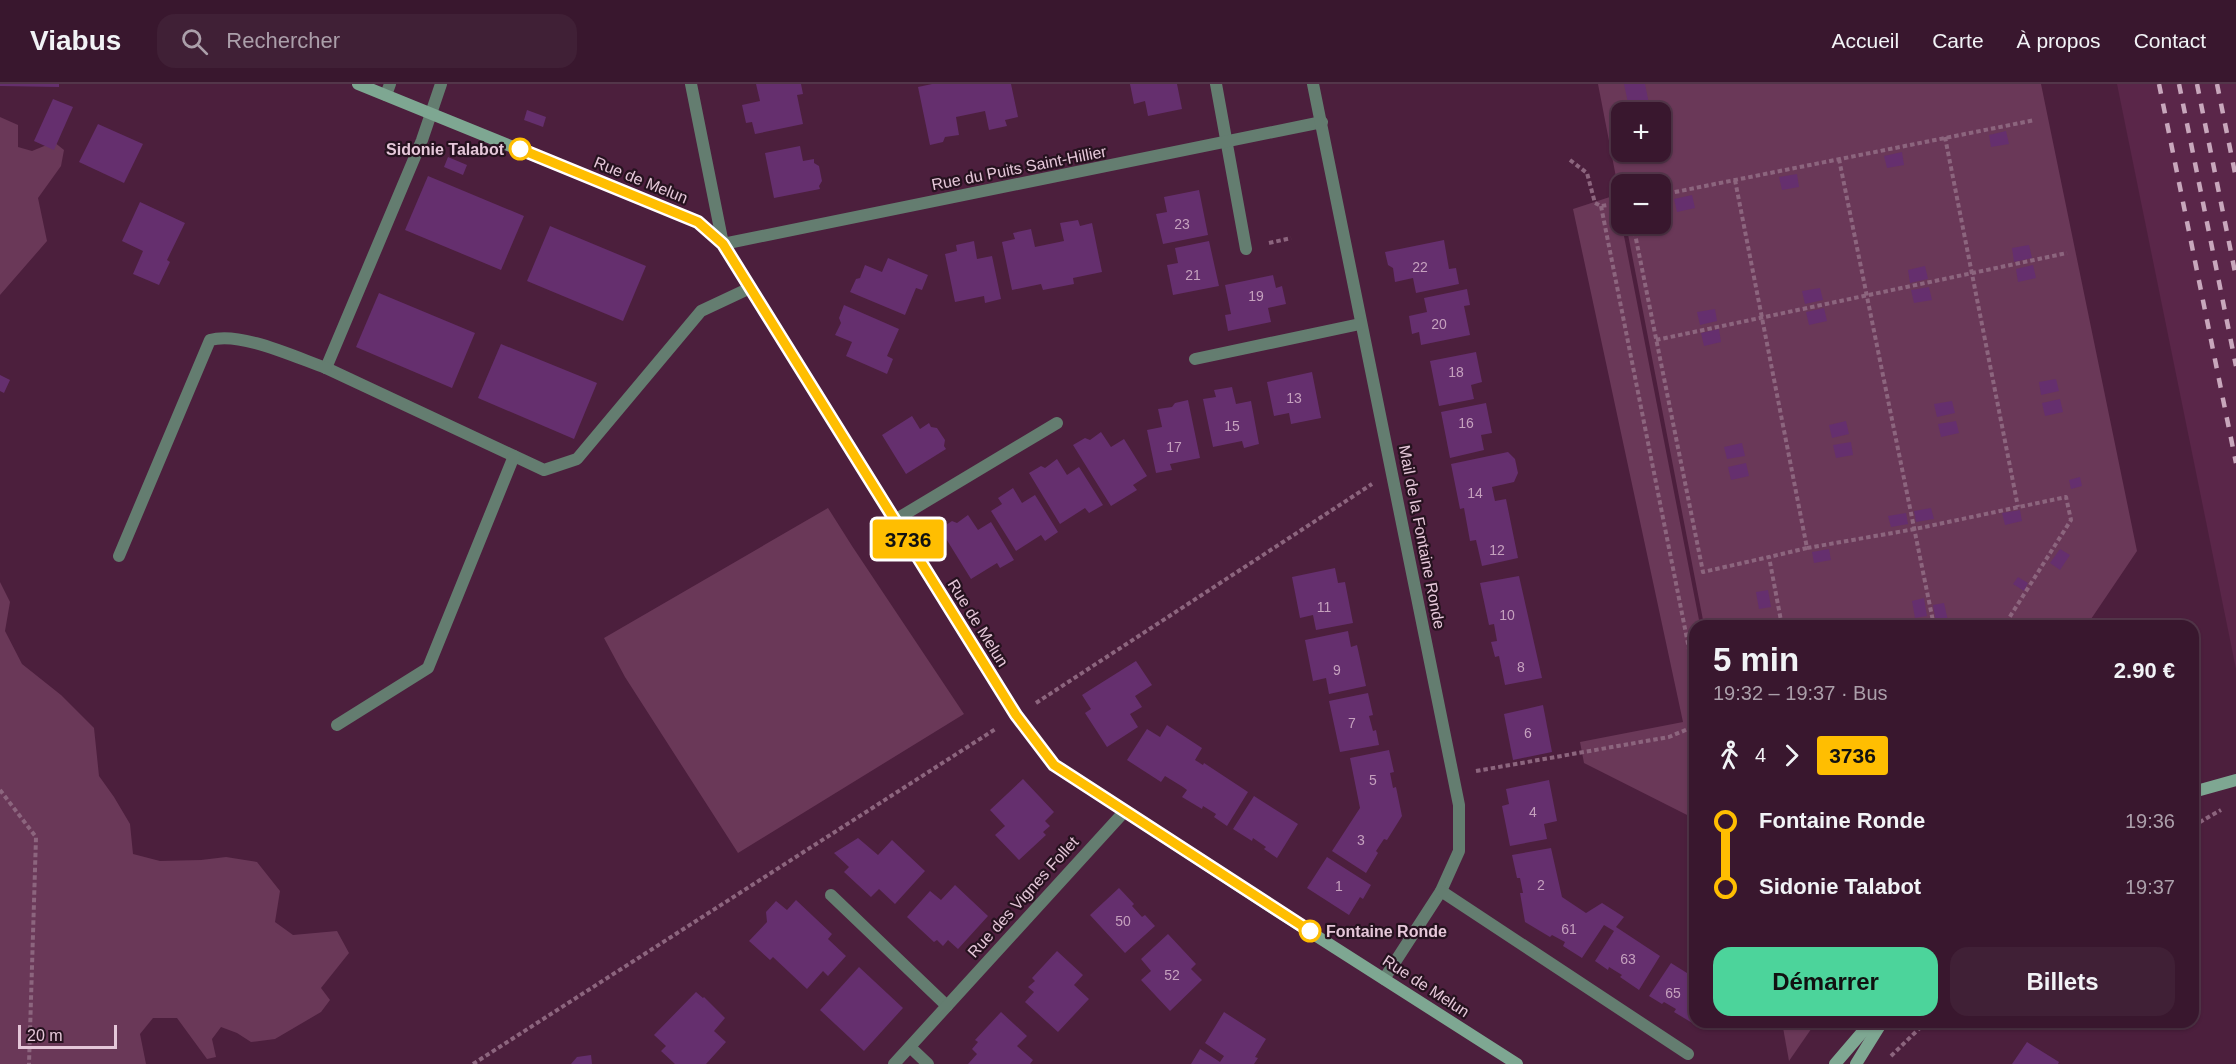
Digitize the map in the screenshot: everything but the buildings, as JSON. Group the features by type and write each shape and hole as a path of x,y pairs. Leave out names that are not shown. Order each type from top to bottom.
{"street":[{"name":"Rue de Melun","path":"358,84 388,89 432,113 698,222 723,244 1016,715 1054,765 1517,1064"},
{"path":"326,368 432,113 441,84"},
{"path":"691,84 723,244"},
{"path":"1216,84 1246,249"},
{"name":"Mail de la Fontaine Ronde","path":"1313,84 1459,805 1459,851 1441,891 1384,979"},
{"name":"Rue du Puits Saint-Hillier","path":"723,244 1322,122"},
{"path":"119,556 210,340 221,336 237,338 326,368 544,470 577,459 701,311 750,288"},
{"path":"1195,359 1360,324"},
{"path":"895,520 1057,423"},
{"path":"337,725 428,668 514,456"},
{"path":"2199,790 2236,780"},
{"name":"Rue des Vignes Follet","path":"894,1064 1124,812"},
{"path":"1441,891 1688,1054"},
{"path":"831,895 947,1006"},
{"path":"1835,1064 1866,1028"},
{"path":"1856,1064 1878,1028"},
{"path":"910,1047 928,1064"}],"path":[{"path":"1671,193 2036,120"},
{"path":"1945,137 2018,507"},
{"path":"1839,159 1933,620"},
{"path":"1570,160 1587,173 1595,203 1601,206 1611,205"},
{"path":"1735,180 1807,548"},
{"path":"1601,206 1689,649"},
{"path":"1635,234 1703,572 1807,548 1914,529 2066,497 2071,520 2008,620"},
{"path":"1656,340 2067,253"},
{"path":"472,1064 1392,471"},
{"path":"1768,557 1781,620"},
{"path":"1453,775 1669,737 1689,729"},
{"path":"0,790 36,837 29,1064"},
{"path":"2199,823 2230,805"},
{"path":"1886,1060 1920,1028"}],"shaded area":[{"path":"1598,84 2041,84 2137,551 2090,620 1703,620 1628,234 1671,234 1671,174 1615,174 1613,162 1671,162 1671,102 1611,102 1611,151"},
{"path":"2117,84 2236,84 2236,669"},
{"path":"0,117 18,125 18,147 32,151 54,142 64,150 61,166 38,198 47,241 0,295"},
{"path":"1611,197 1611,234 1624,234 1699,620 1689,620 1689,816 1584,763 1580,742 1683,722 1573,209"},
{"path":"828,508 964,714 738,853 625,677 604,638"},
{"path":"0,582 10,602 5,631 22,664 61,695 94,728 99,776 130,824 133,854 160,861 226,857 257,862 280,891 275,922 293,935 337,931 349,953 321,988 330,1000 321,1012 275,1039 251,1042 221,1027 212,1039 216,1057 207,1059 177,1018 153,1018 140,1034 146,1064 0,1064"},
{"path":"1783,1028 1812,1028 1789,1061"}],"railway":[{"path":"2159,84 2236,463"},
{"path":"2179,84 2236,366"},
{"path":"2197,84 2236,277"},
{"path":"2217,84 2236,178"}],"bus line":[{"name":"3736","path":"520,149 698,222 723,244 1016,715 1054,765 1310,931"}],"place":[{"name":"Sidonie Talabot","path":"520,149"},
{"name":"Fontaine Ronde","path":"1310,931"}]}
